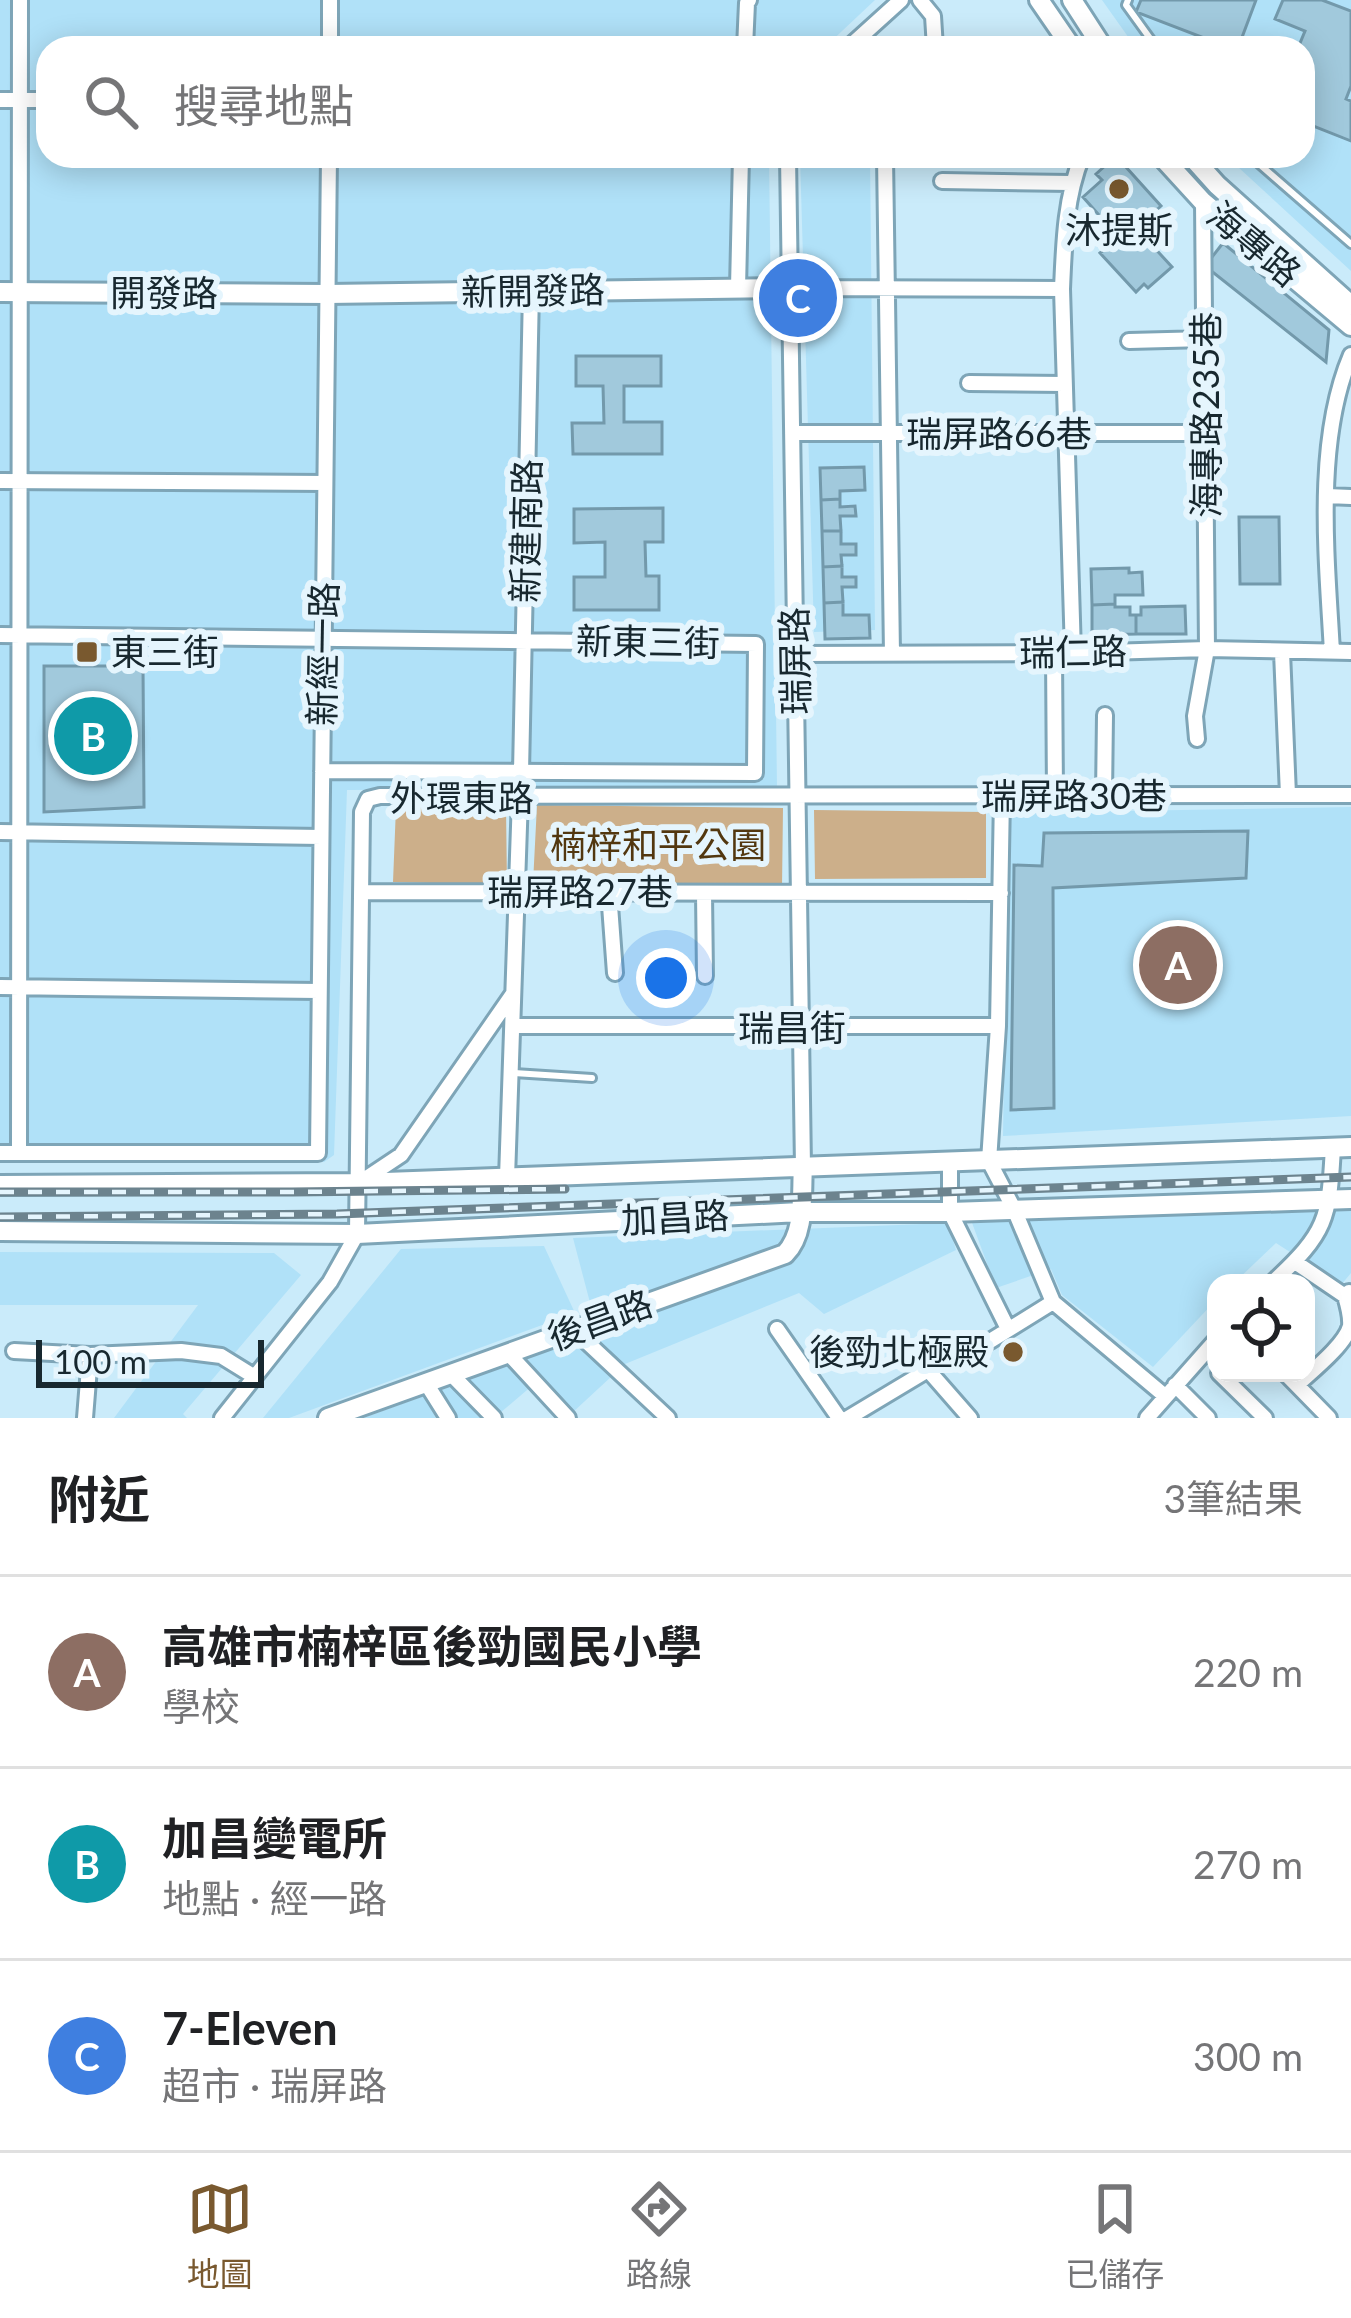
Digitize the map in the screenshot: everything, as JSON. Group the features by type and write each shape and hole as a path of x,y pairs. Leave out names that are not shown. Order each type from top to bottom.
{"street":[{"path":"0,1153 20,1153 20,481 10,292 20,0"},
{"path":"330,0 330,36"},
{"path":"746,36 749,0"},
{"path":"861,36 901,0"},
{"path":"920,0 933,16 934,36"},
{"path":"1039,0 1064,36"},
{"path":"1072,0 1095,36"},
{"path":"0,100 36,100"},
{"name":"新經一路","path":"20,1153 317,1153 329,168"},
{"path":"738,288 741,168"},
{"name":"瑞屏路","path":"788,168 803,1167"},
{"path":"885,168 892,654"},
{"path":"1073,653 1062,289 1064,234 1077,168"},
{"name":"海專路","path":"1172,168 1204,202 1351,326"},
{"name":"海專路","path":"1202,168 1351,304"},
{"path":"942,181 1071,183"},
{"name":"海專路235巷","path":"1198,739 1195,716 1207,649 1204,202"},
{"path":"789,287 1062,289"},
{"name":"新開發路","path":"327,294 789,287"},
{"name":"新建南路","path":"521,772 530,291"},
{"name":"開發路","path":"10,292 327,294"},
{"path":"1129,341 1206,339"},
{"path":"1332,652 1327,449 1334,404 1351,355"},
{"path":"969,383 1064,383"},
{"name":"瑞屏路66巷","path":"792,434 1206,433"},
{"path":"0,481 325,483"},
{"path":"1327,496 1351,497"},
{"path":"0,635 323,637"},
{"name":"新東三街","path":"323,637 756,644 755,773 521,772"},
{"path":"1282,652 1288,795"},
{"name":"瑞仁路","path":"795,654 1351,652"},
{"path":"1054,653 1054,796"},
{"path":"1104,796 1105,715"},
{"path":"322,771 521,772"},
{"name":"瑞屏路30巷","path":"797,796 1351,795"},
{"name":"外環東路","path":"357,1234 362,812 368,800 380,796 797,796"},
{"path":"1002,796 998,1026 989,1160 1053,1302 1208,1418"},
{"path":"507,1178 520,797"},
{"path":"0,832 321,837"},
{"name":"瑞屏路27巷","path":"362,892 1001,892"},
{"path":"609,892 615,973"},
{"path":"704,893 705,976"},
{"path":"0,987 319,991"},
{"path":"358,1184 401,1155 513,994"},
{"name":"瑞昌街","path":"513,1026 998,1026"},
{"path":"1282,1274 1320,1232 1341,1199 1342,1147"},
{"name":"加昌路","path":"0,1185 358,1184 1342,1147"},
{"path":"950,1161 950,1212 1007,1329"},
{"name":"後昌路","path":"328,1418 785,1254 799,1231 803,1167"},
{"name":"加昌路","path":"0,1231 357,1234 800,1212 950,1212 1341,1199"},
{"path":"222,1418 335,1276 357,1234"},
{"path":"1295,1262 1348,1293 1351,1316 1349,1331 1297,1385"},
{"path":"777,1330 843,1418 990,1341 1053,1302"},
{"path":"574,1330 668,1418"},
{"path":"1148,1418 1207,1350"},
{"path":"14,1351 90,1355 181,1351 221,1356 255,1377"},
{"path":"508,1353 568,1418"},
{"path":"85,1418 90,1355"},
{"path":"1202,1356 1207,1361"},
{"path":"928,1370 970,1418"},
{"path":"451,1374 494,1418"},
{"path":"1229,1382 1265,1418"},
{"path":"1294,1382 1329,1418"},
{"path":"426,1383 448,1418"}],"lane":[{"path":"1128,0 1126,5 1148,36"},
{"path":"1264,168 1351,244"},
{"path":"510,1072 592,1078"}],"shaded area":[{"path":"0,0 875,0 837,36 36,36 36,168 769,168 777,788 347,790 334,1155 324,1162 0,1163"},
{"path":"1102,0 1351,0 1351,271 1239,168 1315,168 1315,36 1128,36"},
{"path":"800,168 870,168 875,630 814,632"},
{"path":"1351,807 1351,1116 1003,1136 1008,813"},
{"path":"1351,1210 1351,1273 1341,1285 1276,1243 1243,1274 1207,1274 1207,1310 1153,1367 1062,1295 1051,1269 996,1288 971,1220"},
{"path":"948,1223 956,1250 824,1314 799,1293 625,1364 572,1413 540,1379 494,1418 363,1418 598,1333 573,1238"},
{"path":"544,1246 575,1313 289,1418 263,1418 401,1249"},
{"path":"0,1252 274,1253 301,1275 183,1414 187,1418 114,1418 198,1305 0,1305"}],"green space":[{"name":"楠梓和平公園","path":"537,805 783,808 782,887 533,883"},
{"name":"楠梓和平公園","path":"396,807 506,808 507,885 393,882"},
{"name":"楠梓和平公園","path":"814,810 986,812 986,878 815,879"}],"building":[{"path":"1141,0 1256,0 1242,36 1199,36 1136,12"},
{"path":"1283,0 1322,0 1351,11 1351,86 1346,99 1351,101 1351,141 1315,127 1315,36 1303,36 1305,31 1275,19"},
{"name":"沐提斯","path":"1103,168 1127,168 1161,206 1142,223 1133,214 1114,232 1083,197 1102,180 1096,174"},
{"name":"沐提斯","path":"1128,219 1172,267 1136,292 1100,253 1105,249 1100,243"},
{"path":"1223,243 1329,330 1326,362 1205,266"},
{"path":"576,356 661,356 661,386 624,386 624,422 662,422 662,454 573,454 572,423 604,423 603,386 576,386"},
{"path":"864,467 865,490 840,491 840,499 821,500 820,468"},
{"path":"840,499 840,507 855,506 856,516 840,516 841,531 822,531 821,500"},
{"path":"663,508 663,542 645,542 646,576 659,576 659,610 574,610 574,577 605,577 605,542 574,543 574,509"},
{"path":"1239,517 1279,517 1280,584 1240,584"},
{"path":"822,531 841,531 841,544 856,544 856,555 841,555 842,566 823,567"},
{"path":"842,566 842,577 856,577 856,587 842,587 843,602 824,603 823,567"},
{"path":"1129,568 1129,573 1142,572 1143,595 1115,595 1115,604 1092,605 1091,569"},
{"path":"843,602 843,615 869,615 870,638 825,639 824,603"},
{"path":"1092,605 1130,607 1130,615 1136,615 1136,634 1092,635"},
{"path":"1185,606 1186,634 1136,634 1141,607"},
{"path":"44,666 143,666 144,807 44,812"},
{"path":"1248,831 1246,878 1053,888 1054,1108 1011,1110 1014,865 1042,866 1044,833"}],"railway":[{"path":"0,1217 337,1214 1351,1177"},
{"path":"0,1192 565,1189"}],"place":[{"name":"沐提斯","path":"1119,189"},
{"name":"7-Eleven","path":"798,298"},
{"name":"東三街","path":"87,652"},
{"name":"加昌變電所","path":"93,736"},
{"name":"高雄市楠梓區後勁國民小學","path":"1178,965"},
{"name":"後勁北極殿","path":"1013,1352"}]}
